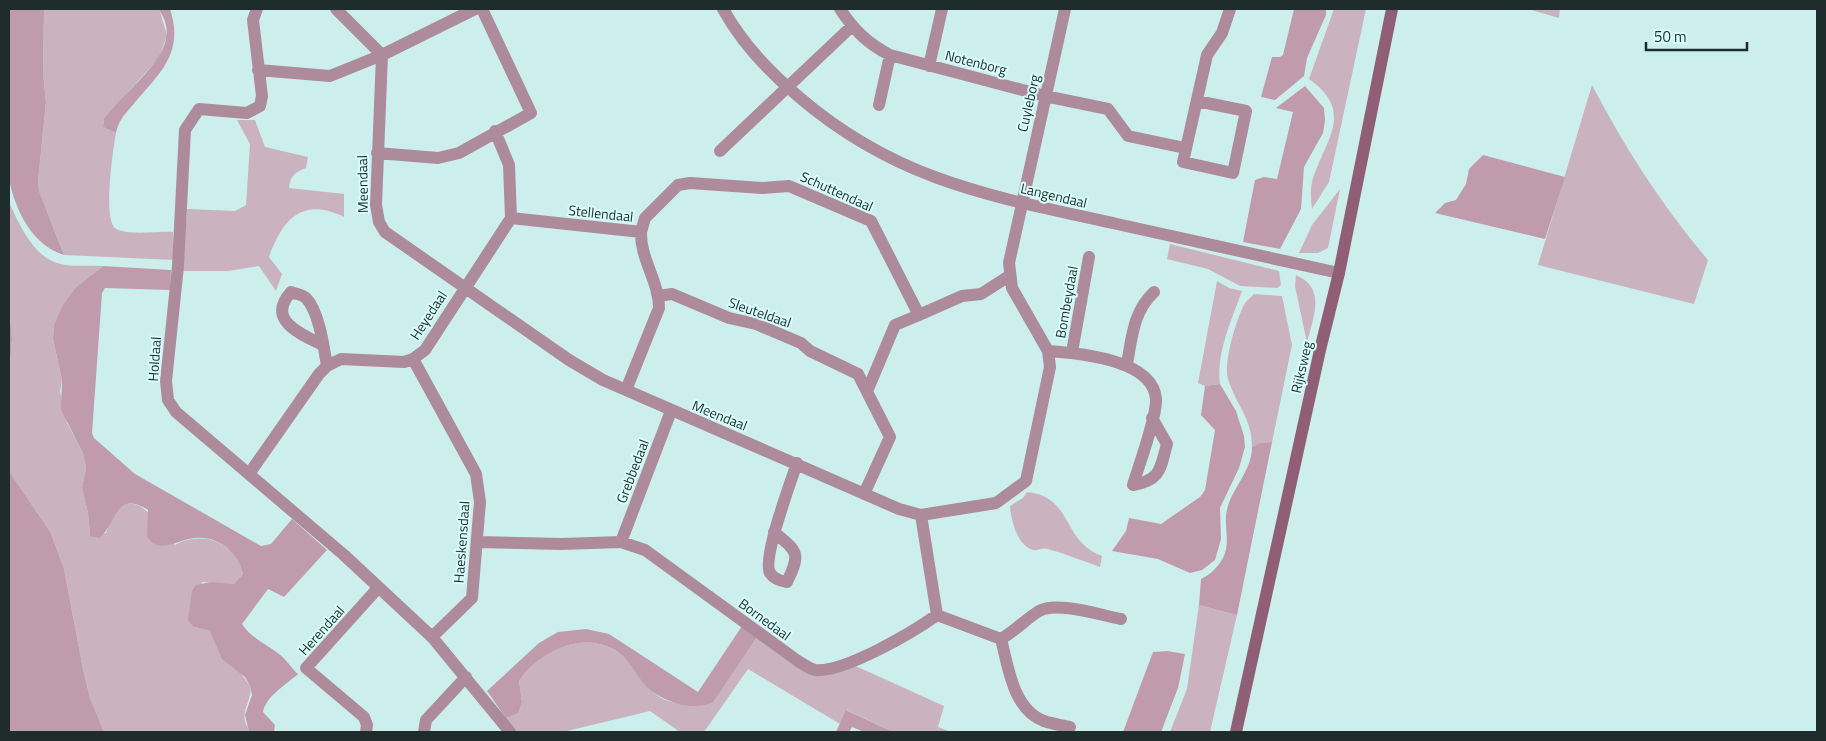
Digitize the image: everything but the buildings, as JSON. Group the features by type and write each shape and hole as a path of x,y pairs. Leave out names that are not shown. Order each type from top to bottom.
{"main road":[{"name":"Rijksweg","path":"1236,732 1320,350 1339,273 1392,9"}],"street":[{"name":"Holdaal","path":"257,9 253,20 262,102 256,110 247,113 199,109 184,130 178,266 166,381 168,400 176,412 250,474 432,637 510,732"},
{"path":"336,9 382,55"},
{"path":"258,70 330,76 382,55 475,9"},
{"path":"377,153 438,158 459,153 495,131 531,113 482,9"},
{"name":"Langendaal","path":"723,9 741,38 788,88 841,131 898,163 967,190 1339,273"},
{"name":"Notenborg","path":"840,9 852,26 872,45 890,55 1045,96 1108,109 1128,136 1185,148"},
{"name":"Notenborg","path":"929,66 942,9"},
{"name":"Cuyleborg","path":"1021,203 1065,9"},
{"path":"1197,102 1246,112 1233,173 1183,162 1207,55 1222,33 1230,9"},
{"path":"720,151 852,26"},
{"name":"Meendaal","path":"382,55 376,210 382,228 586,371 671,411 797,463 864,494 899,509 921,515 996,503 1026,481 1050,367 1048,351 1012,288 1009,276 1009,262 1021,203"},
{"path":"879,105 890,55"},
{"path":"464,287 511,218 509,165 495,131"},
{"name":"Schuttendaal","path":"641,232 645,218 678,185 690,183 762,188 789,186 871,221 919,315"},
{"name":"Stellendaal","path":"511,218 641,232 641,245 658,296 658,312 626,390"},
{"name":"Bombeydaal","path":"1072,352 1089,257"},
{"path":"868,389 895,325 962,296 980,294 1009,276"},
{"name":"Heyedaal","path":"327,366 341,359 404,362 413,359 425,350 464,287"},
{"path":"1127,364 1135,319 1144,302 1154,292"},
{"name":"Sleuteldaal","path":"658,296 672,294 729,318 756,324 801,343 810,351 858,374 868,389 890,437 864,494"},
{"path":"250,474 319,374 327,366 323,345"},
{"name":"Bombeydaal","path":"1048,351 1072,352 1127,364 1138,370 1153,389 1156,400 1133,485 1148,482 1158,475 1167,444 1152,418"},
{"name":"Haeskensdaal","path":"413,359 476,474 480,502 472,598 432,637"},
{"name":"Grebbedaal","path":"621,542 671,411"},
{"path":"774,532 797,463"},
{"path":"921,515 937,615 1001,639"},
{"name":"Bornedaal","path":"478,542 561,544 621,542 645,550 798,661 814,670 832,668 853,661 918,629 937,615"},
{"name":"Herendaal","path":"366,732 367,725 364,717 306,668 378,588"},
{"path":"1001,639 1040,611 1054,606 1121,619"},
{"path":"1001,639 1012,679 1023,706 1043,721 1070,727"},
{"path":"424,732 426,720 466,677"}],"shaded area":[{"path":"9,9 44,9 43,73 46,102 38,181 39,191 64,255 53,250 34,235 16,203 9,179"},
{"path":"44,9 158,9 160,12 167,35 159,58 104,118 103,127 116,133 109,198 111,222 115,228 126,232 173,232 174,260 64,255 39,191 38,181 46,102 43,73"},
{"path":"158,9 170,9 174,25 174,39 171,52 159,74 126,113 118,125 116,133 103,127 104,118 147,72 161,52 165,42 167,31 165,20"},
{"path":"1294,9 1326,9 1326,15 1307,58 1304,76 1275,100 1261,97 1272,57 1283,55"},
{"path":"1334,9 1366,9 1329,182 1312,209 1312,182 1329,141 1334,116 1331,104 1323,92 1309,79"},
{"path":"1528,9 1560,9 1559,18"},
{"path":"1592,85 1645,176 1675,219 1708,260 1694,304 1538,265"},
{"path":"1305,86 1324,108 1325,120 1323,133 1304,167 1301,209 1280,249 1243,242 1255,180 1264,177 1277,179 1293,112 1276,108"},
{"path":"237,120 255,120 265,147 308,157 306,168 294,175 289,188 344,194 344,217 330,211 317,209 306,211 296,215 281,231 269,257 282,274 276,291 259,266 228,271 183,271 187,209 235,211 246,205 250,144"},
{"path":"1483,155 1565,177 1545,239 1435,213 1445,203 1456,200 1466,184 1469,169"},
{"path":"1340,189 1328,248 1318,253 1299,253 1312,225"},
{"path":"9,202 26,235 44,256 64,265 103,266 75,288 62,306 54,325 53,339 62,380 60,391 67,423 83,453 86,468 82,488 88,513 90,536 106,533 116,511 124,505 132,504 141,507 149,513 175,545 185,541 207,539 226,547 233,554 243,574 234,584 202,582 194,627 210,631 250,686 251,690 244,717 249,732 104,732 90,698 64,569 51,533 9,471 9,376 12,339 9,307"},
{"path":"1170,244 1279,271 1281,285 1277,288 1240,286 1208,269 1167,259"},
{"path":"103,266 171,270 170,290 105,288 102,293 92,433 94,438 135,474 261,546 271,544 292,519 327,550 284,597 268,589 242,624 254,637 282,656 298,674 272,696 265,706 263,712 275,725 274,732 249,732 245,715 252,695 250,686 245,677 222,659 210,631 194,627 188,620 192,591 196,585 211,582 234,584 243,574 240,565 230,551 216,541 198,538 161,546 156,544 147,536 148,510 129,504 122,506 99,538 90,536 88,513 82,488 86,468 83,453 61,410 62,380 53,339 54,325 62,306 75,288"},
{"path":"1296,275 1306,281 1312,288 1315,296 1314,314 1307,343 1295,286"},
{"path":"1217,281 1229,288 1242,291 1220,360 1220,384 1205,386 1198,383"},
{"path":"1254,294 1282,296 1292,345 1272,442 1260,443 1252,447 1247,420 1228,379 1227,363 1237,321 1245,304"},
{"path":"9,307 12,339 9,376"},
{"path":"1220,384 1236,411 1244,436 1245,447 1239,468 1220,508 1221,539 1215,560 1202,570 1190,573 1158,559 1112,551 1126,531 1129,518 1161,524 1200,497 1205,490 1215,430 1201,415 1205,386"},
{"path":"1272,442 1237,615 1199,605 1201,579 1216,568 1225,553 1228,507 1248,465 1252,447 1260,443"},
{"path":"9,471 51,533 64,569 90,698 104,732 9,732"},
{"path":"1027,492 1042,496 1053,502 1061,510 1080,540 1089,549 1102,556 1100,567 1046,549 1033,550 1023,543 1013,525 1010,506 1023,498"},
{"path":"1199,605 1237,615 1210,732 1170,732 1187,689"},
{"path":"742,626 757,637 713,702 704,705 685,705 664,699 647,687 623,656 606,646 592,643 564,646 539,660 528,670 519,681 522,702 518,713 506,718 487,691 539,643 558,632 586,629 609,634 698,692"},
{"path":"757,637 808,671 849,663 944,706 938,727 951,732 893,732 847,710 840,724 748,669 704,732 680,732 650,711 563,732 517,732 506,718 518,712 522,702 519,681 539,660 564,646 592,643 606,646 626,659 647,686 661,698 676,703 686,703 713,701"},
{"path":"1167,651 1185,654 1178,688 1161,732 1123,732 1153,652"},
{"path":"846,710 893,732 864,732 852,727 849,732 836,732"}]}
